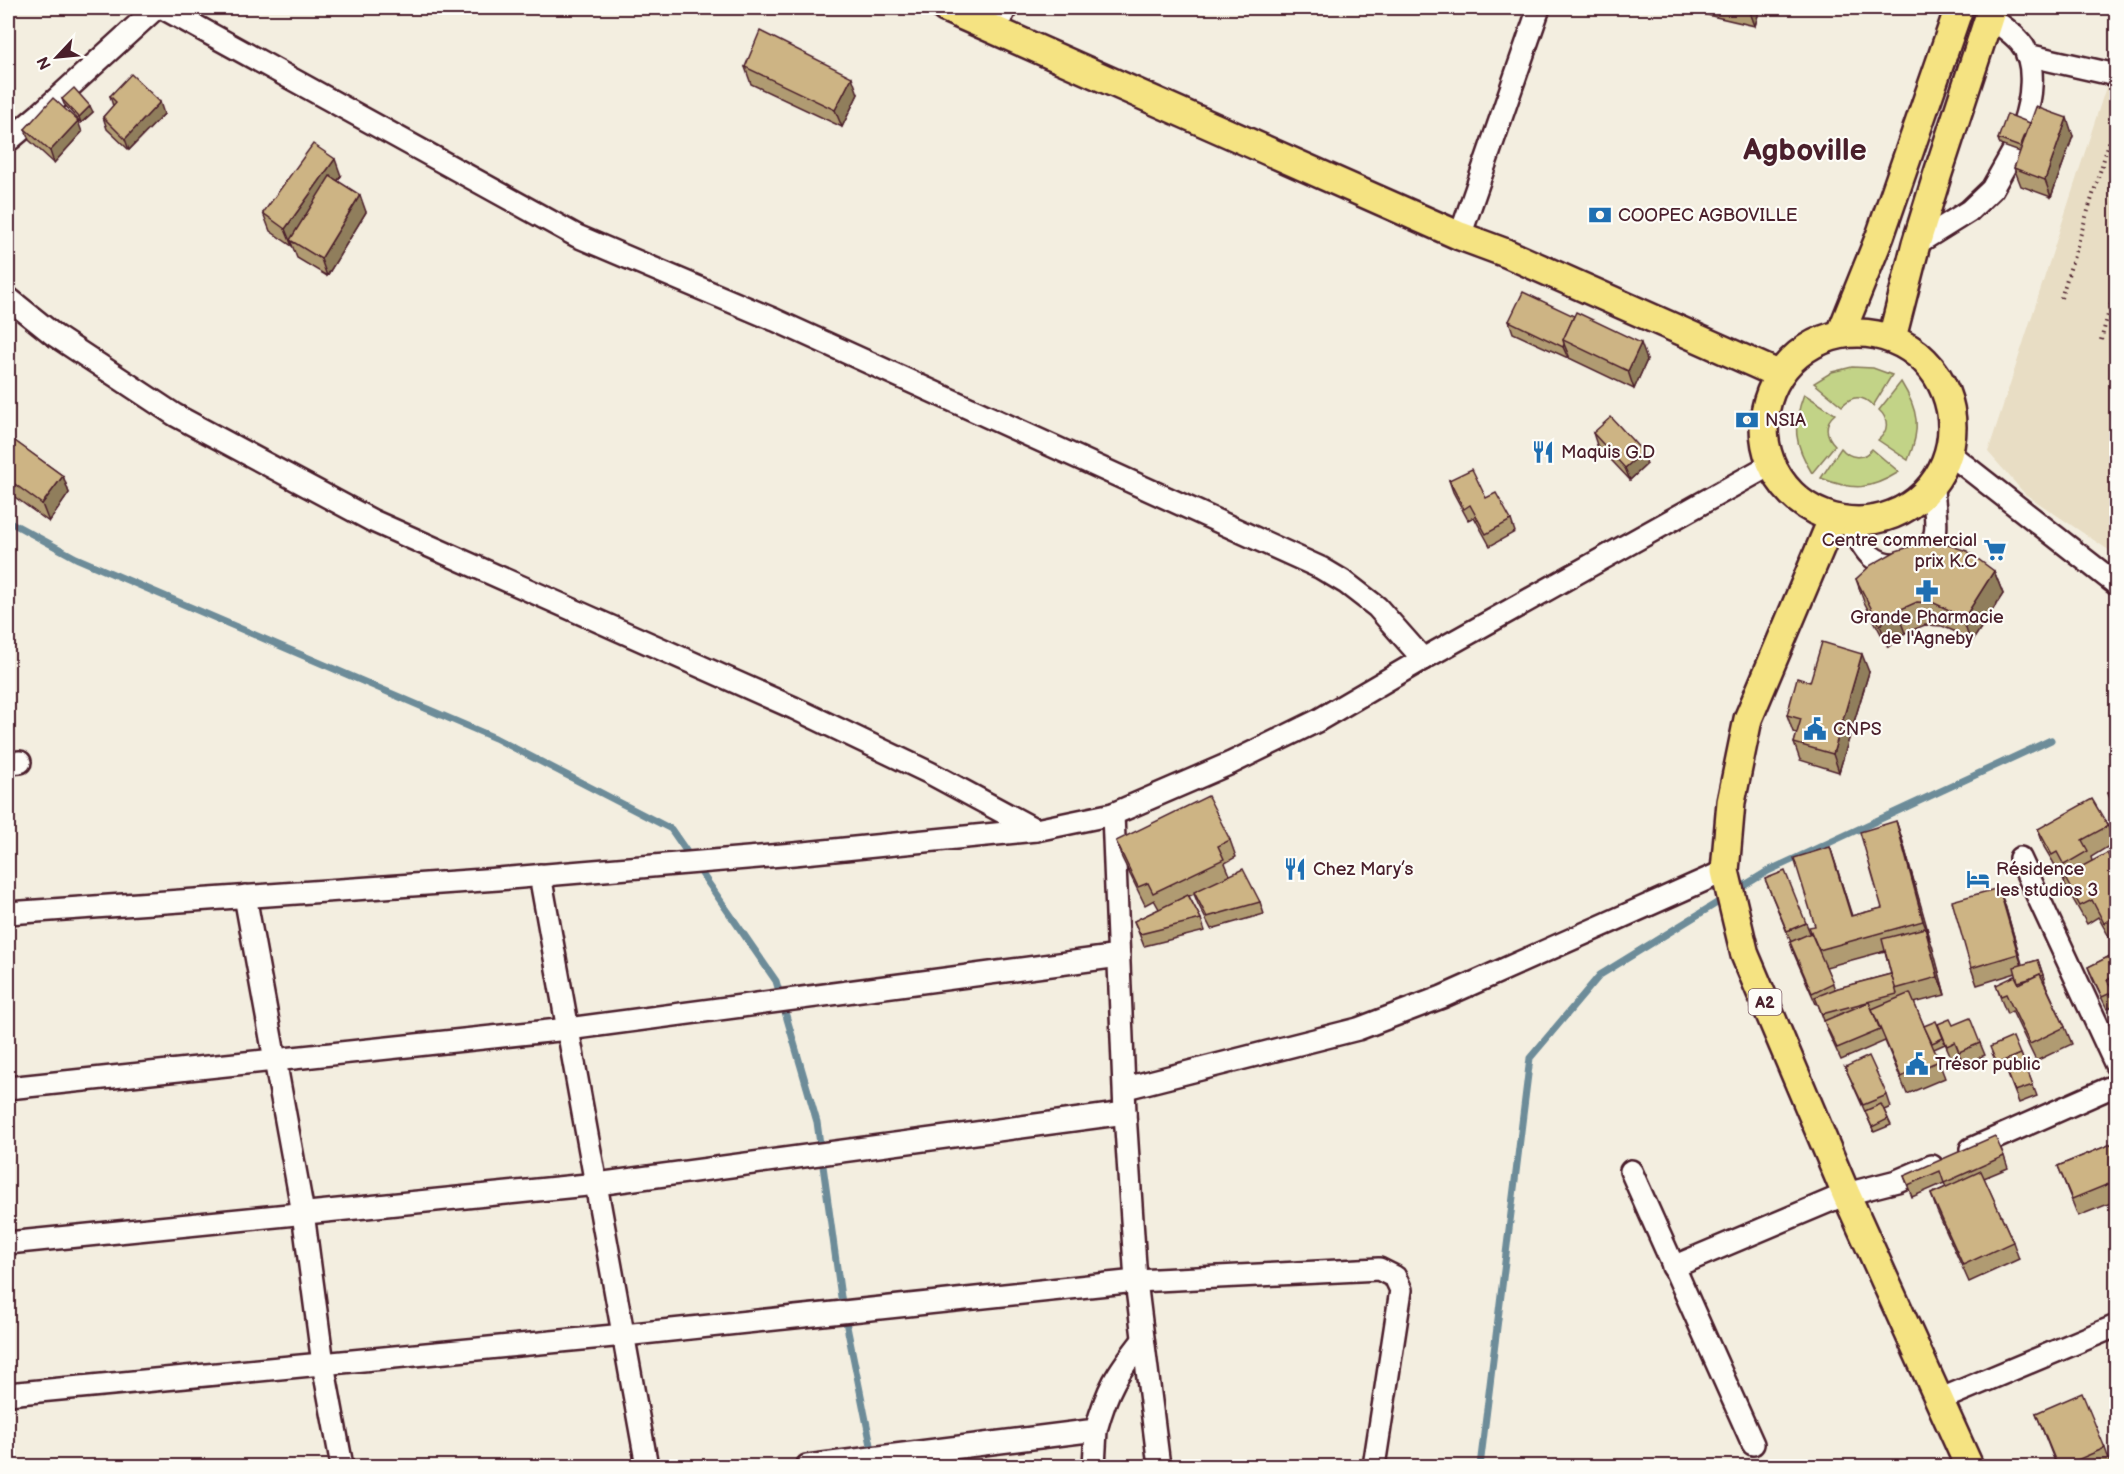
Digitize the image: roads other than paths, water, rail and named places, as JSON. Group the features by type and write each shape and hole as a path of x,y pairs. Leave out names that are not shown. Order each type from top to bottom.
{"main road":[{"path":"945,8 1000,19 1191,116 1778,374"},
{"path":"1841,333 1880,236 1959,8"},
{"path":"1892,338 1916,244 1991,12"},
{"path":"1867,332 1892,338 1922,357 1943,385 1953,419 1950,454 1933,487 1904,512 1869,523 1840,520 1794,499 1770,465 1762,418 1778,374 1795,355 1817,341 1841,333 1867,332"},
{"name":"A2","path":"1840,520 1748,719 1731,802 1725,871 1746,955 1846,1194 1969,1467"}],"street":[{"path":"8,141 156,8"},
{"path":"163,8 577,236 775,320 1321,568 1346,583 1377,607 1422,659"},
{"path":"1460,236 1539,8"},
{"path":"1991,12 2021,42 2027,55 2032,81 2030,107 2023,125"},
{"path":"2027,55 2116,75"},
{"path":"1916,244 1968,211 1992,189 2014,150"},
{"path":"8,298 54,335 175,415 373,521 794,708 930,773 1036,830"},
{"path":"1950,454 2116,584"},
{"path":"8,913 540,875 794,854 1036,830 1113,814 1231,763 1317,721 1422,659 1770,465"},
{"path":"1840,520 1870,556 1896,565 1908,563 1924,552 1935,533 1933,487"},
{"path":"1113,814 1126,1088 1125,1113 1136,1281 1159,1467"},
{"path":"2020,858 2116,1065"},
{"path":"1126,1088 1358,1029 1442,997 1725,871"},
{"path":"540,875 647,1467"},
{"path":"245,896 303,1213 323,1364 342,1467"},
{"path":"8,1088 568,1029 1119,956"},
{"path":"1673,1267 1846,1194 1897,1181 2116,1085"},
{"path":"8,1243 597,1184 1125,1113"},
{"path":"1631,1171 1753,1444"},
{"path":"8,1394 624,1335 1136,1281 1379,1269 1395,1277 1401,1290 1374,1467"},
{"path":"1939,1400 2116,1326"},
{"path":"1094,1467 1096,1430 1105,1399 1118,1373 1143,1340"},
{"path":"807,1467 1096,1430"}],"waterway":[{"path":"8,521 76,558 495,738 671,829 776,981 817,1122 841,1297 873,1455"},
{"path":"1737,890 1768,871 2051,740"},
{"path":"1480,1466 1530,1058 1600,975 1725,898"}],"place":[{"name":"COOPEC AGBOVILLE","path":"1600,215"},
{"name":"NSIA","path":"1747,420"},
{"name":"Maquis G.D","path":"1543,452"},
{"name":"Centre commercial prix K.C","path":"1995,550"},
{"name":"Grande Pharmacie de l'Agneby","path":"1927,591"},
{"name":"CNPS","path":"1815,729"},
{"name":"Chez Mary’s","path":"1295,869"},
{"name":"Résidence les studios 3","path":"1978,879"},
{"name":"Trésor public","path":"1917,1064"}],"district":[{"name":"Agboville","path":"1805,150"}]}
